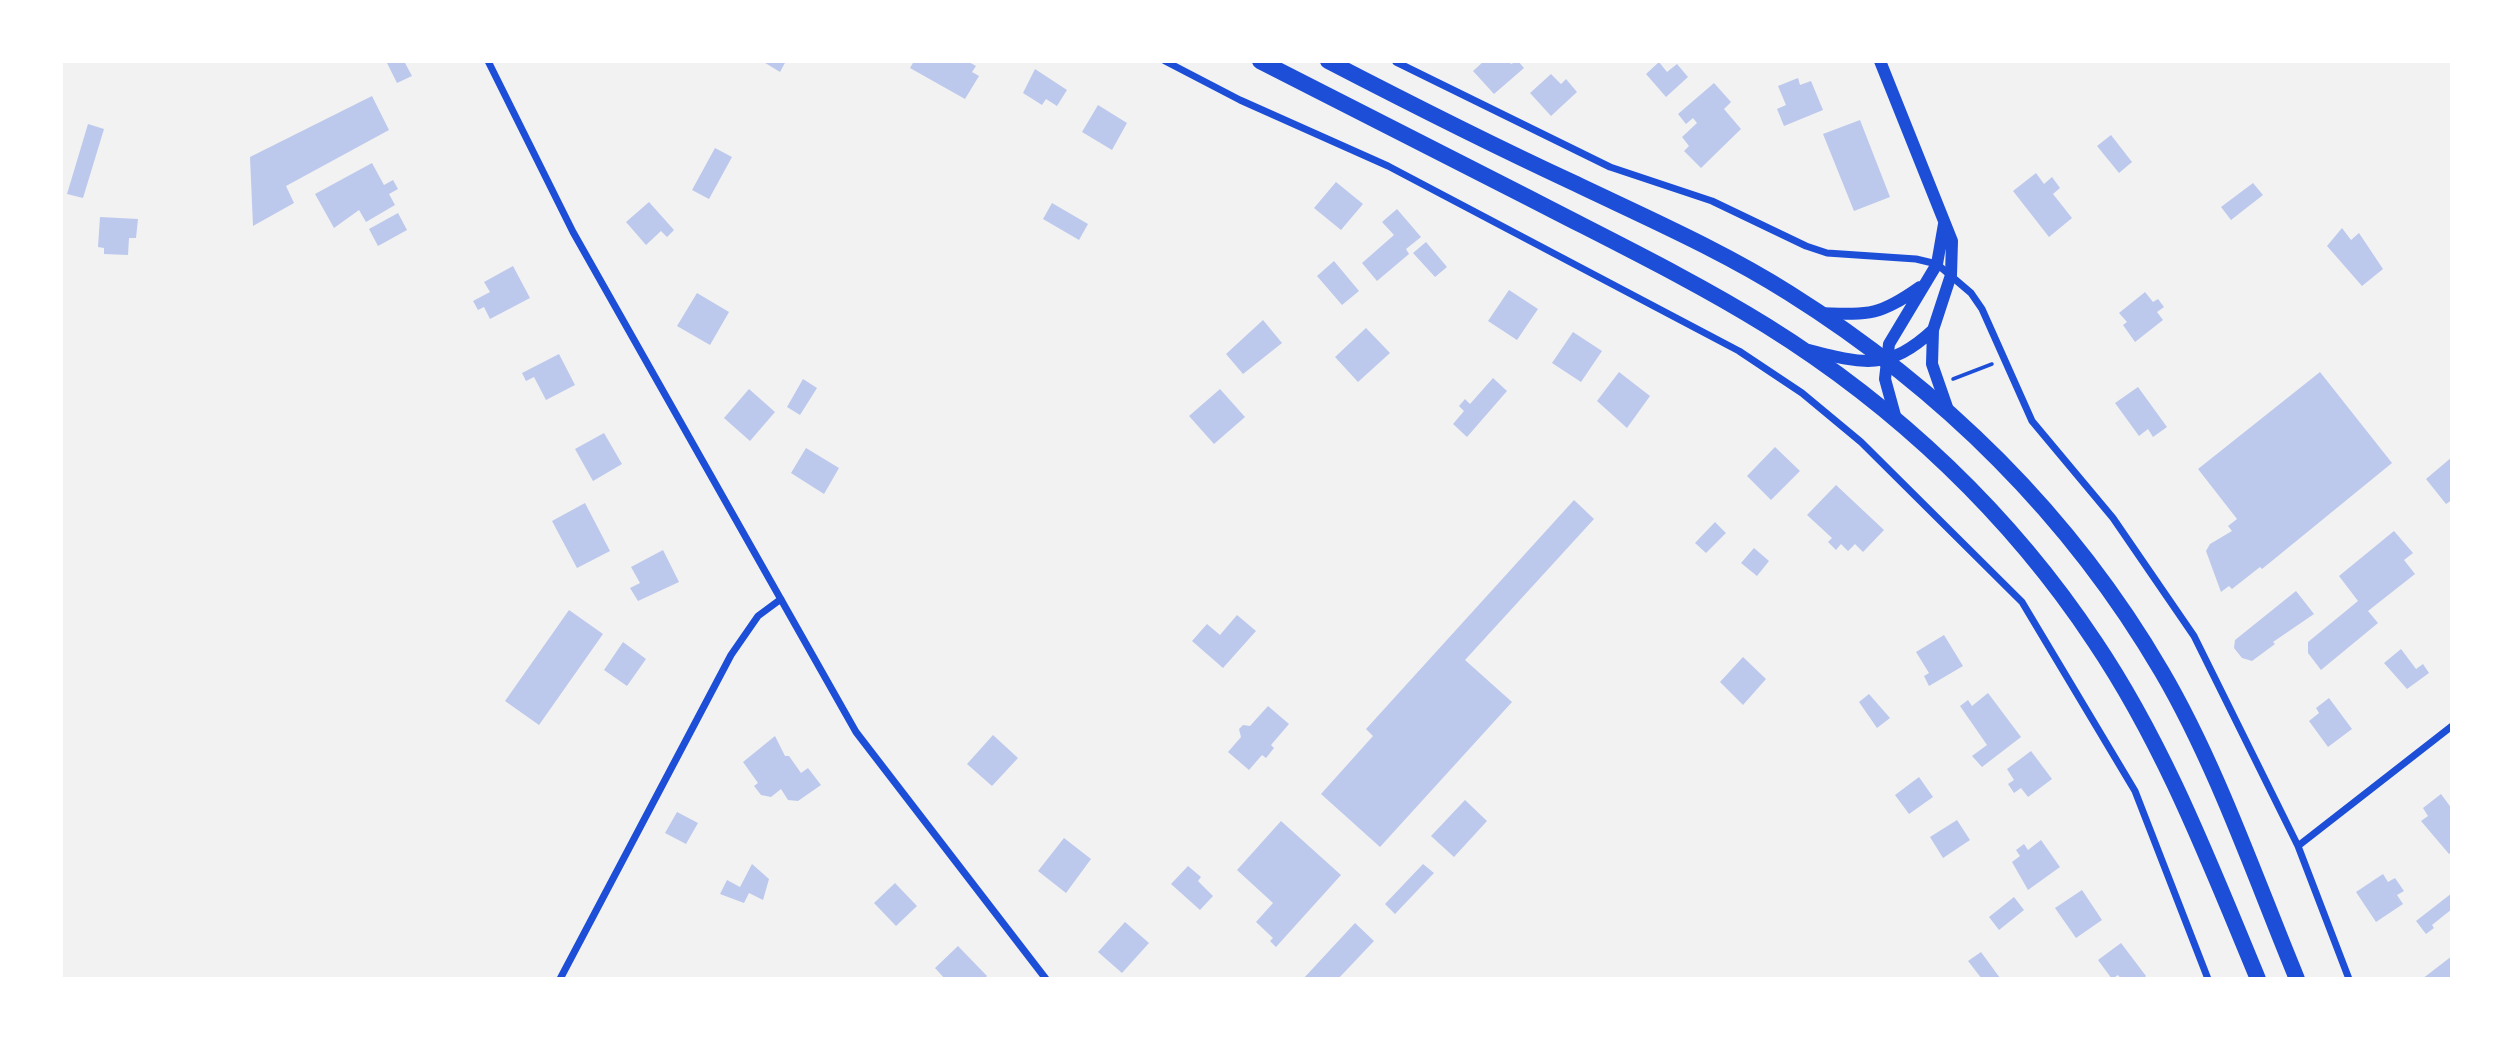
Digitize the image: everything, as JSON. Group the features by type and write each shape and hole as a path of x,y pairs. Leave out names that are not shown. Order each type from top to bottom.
{"main road":[{"path":"1260,61 1734,306 1802,348 1896,419 1954,472 2015,534 2098,645 2162,760 2258,979"},
{"path":"1328,61 1696,243 1786,291 1885,360 1950,413 2035,494 2101,577 2152,656 2194,734 2297,979"}],"street":[{"path":"488,61 573,232 856,732 1046,979"},
{"path":"1165,61 1240,100 1388,166 1739,351 1802,393 1861,442 2022,602 2135,791 2208,979"},
{"path":"1880,61 1952,241 1951,275 1933,330 1933,364 1940,392 1950,413"},
{"path":"1396,62 1610,167 1712,201 1806,246 1826,253 1916,259 1937,264 1951,275 1982,309 2032,421 2113,518 2194,636 2298,846 2349,979"},
{"path":"1896,419 1885,379 1885,360 1894,333 1937,264 1944,217"},
{"path":"1820,313 1860,315 1879,312 1926,282"},
{"path":"1802,348 1860,362 1885,360 1909,351 1933,330"},
{"path":"560,979 731,655 758,616 781,599"},
{"path":"2298,846 2452,726"}],"building":[{"path":"386,61 404,61 412,76 397,83"},
{"path":"762,61 786,61 780,72"},
{"path":"914,61 967,61 976,66 972,72 979,76 965,99 910,68"},
{"path":"1484,61 1509,61 1511,64 1518,61 1524,68 1494,94 1473,71"},
{"path":"1659,62 1667,72 1677,64 1688,77 1666,97 1646,74"},
{"path":"1035,69 1067,90 1057,106 1046,99 1042,105 1023,93"},
{"path":"1551,74 1561,84 1566,79 1577,92 1551,116 1530,93"},
{"path":"1798,78 1800,85 1811,81 1823,110 1784,126 1777,109 1786,105 1778,86"},
{"path":"1714,83 1731,102 1724,109 1741,129 1701,168 1684,151 1689,146 1682,137 1697,123 1693,118 1686,124 1678,114"},
{"path":"372,96 389,130 286,186 294,203 253,226 250,157"},
{"path":"1098,105 1127,123 1112,150 1082,132"},
{"path":"1860,120 1890,197 1854,211 1823,134"},
{"path":"88,124 104,129 83,198 67,194"},
{"path":"2111,135 2132,162 2119,173 2097,146"},
{"path":"715,148 732,157 709,199 692,190"},
{"path":"372,163 384,185 393,180 398,189 389,194 395,205 366,222 359,210 334,228 315,194"},
{"path":"2036,173 2044,184 2052,177 2060,188 2053,194 2072,218 2049,237 2013,191"},
{"path":"1336,182 1363,204 1341,230 1314,208"},
{"path":"2253,183 2263,195 2231,220 2221,207"},
{"path":"649,202 674,230 667,237 661,231 646,245 626,222"},
{"path":"1052,203 1088,224 1079,240 1043,219"},
{"path":"1397,209 1421,237 1406,249 1409,254 1377,281 1362,263 1394,235 1382,222"},
{"path":"398,213 407,230 378,246 369,229"},
{"path":"100,217 138,219 136,238 129,238 128,255 104,254 104,248 98,247"},
{"path":"2342,228 2351,240 2359,233 2383,269 2362,286 2327,246"},
{"path":"1426,242 1447,267 1435,277 1413,253"},
{"path":"1334,261 1359,291 1342,305 1317,276"},
{"path":"513,266 530,298 490,319 484,307 478,310 473,301 490,292 484,282"},
{"path":"1509,290 1538,309 1517,340 1488,321"},
{"path":"2145,292 2153,302 2158,299 2164,307 2157,312 2163,320 2135,342 2123,325 2127,322 2119,313"},
{"path":"697,293 729,312 710,345 677,326"},
{"path":"1263,320 1282,343 1243,374 1226,354"},
{"path":"1366,328 1390,353 1358,382 1335,357"},
{"path":"1573,332 1602,351 1581,382 1552,363"},
{"path":"559,354 575,385 546,400 534,377 526,381 522,373"},
{"path":"1619,372 1650,396 1627,428 1597,401"},
{"path":"2320,372 2392,463 2262,569 2260,567 2232,589 2229,586 2221,592 2206,551 2210,544 2232,531 2228,526 2237,519 2198,469"},
{"path":"1493,378 1507,391 1467,437 1453,424 1464,411 1459,406 1465,399 1470,404"},
{"path":"803,379 817,388 800,415 787,407"},
{"path":"2138,387 2167,427 2153,437 2148,429 2139,436 2115,403"},
{"path":"749,389 775,412 750,441 724,418"},
{"path":"1220,389 1245,417 1214,444 1189,416"},
{"path":"604,433 622,464 593,481 575,449"},
{"path":"1775,447 1800,471 1771,500 1747,476"},
{"path":"806,448 839,468 824,494 791,473"},
{"path":"2452,457 2452,500 2446,504 2426,479"},
{"path":"1836,485 1884,530 1863,552 1855,544 1848,551 1841,544 1836,550 1828,542 1832,538 1807,515"},
{"path":"1574,500 1594,519 1465,660 1512,702 1380,847 1321,794 1373,736 1366,729"},
{"path":"585,503 610,551 577,568 552,521"},
{"path":"1715,522 1726,533 1706,553 1695,543"},
{"path":"2394,531 2413,553 2404,560 2415,574 2368,611 2378,623 2321,670 2308,653 2308,642 2358,601 2339,576"},
{"path":"1754,548 1769,561 1757,576 1741,563"},
{"path":"663,550 679,582 638,601 630,588 640,583 631,567"},
{"path":"2296,591 2314,614 2273,642 2275,644 2252,661 2242,658 2234,648 2235,640"},
{"path":"569,610 603,634 539,725 505,701"},
{"path":"1237,615 1256,631 1223,668 1192,641 1207,624 1220,635"},
{"path":"1944,635 1963,666 1929,686 1924,676 1929,673 1916,652"},
{"path":"623,642 646,659 627,686 604,670"},
{"path":"2401,649 2416,669 2423,664 2429,673 2407,689 2384,663"},
{"path":"1743,657 1766,679 1743,705 1720,682"},
{"path":"1988,693 2021,737 1982,767 1972,756 1987,745 1960,706 1968,700 1972,706"},
{"path":"1869,694 1890,718 1877,728 1859,702"},
{"path":"2329,698 2352,729 2328,747 2309,721 2319,713 2316,708"},
{"path":"1268,706 1289,724 1271,745 1274,748 1266,758 1262,755 1249,770 1228,752 1241,737 1239,729 1243,725 1250,726"},
{"path":"993,735 1018,758 992,786 967,764"},
{"path":"775,736 785,756 789,756 801,773 808,768 821,785 798,801 788,800 781,789 771,797 761,795 754,786 758,783 743,762"},
{"path":"2031,751 2052,779 2028,797 2021,788 2014,793 2008,784 2014,780 2007,769"},
{"path":"1919,777 1933,797 1909,814 1895,795"},
{"path":"2441,794 2452,809 2452,852 2449,854 2421,821 2428,816 2423,808"},
{"path":"1465,800 1487,821 1454,857 1431,836"},
{"path":"677,812 698,823 686,844 665,833"},
{"path":"1957,820 1970,840 1943,858 1930,837"},
{"path":"1281,821 1341,875 1276,947 1270,941 1273,938 1256,922 1273,903 1237,870"},
{"path":"1064,838 1091,859 1066,893 1038,871"},
{"path":"2041,840 2060,867 2028,890 2012,862 2020,856 2016,850 2024,844 2028,850"},
{"path":"752,864 769,879 763,900 749,893 744,903 720,894 727,880 740,887"},
{"path":"1423,864 1434,873 1395,914 1385,904"},
{"path":"1188,866 1201,877 1198,881 1213,896 1200,910 1171,884"},
{"path":"2383,874 2388,882 2395,878 2404,891 2397,895 2403,904 2376,922 2356,892"},
{"path":"895,883 917,906 896,926 874,903"},
{"path":"2082,890 2102,920 2076,938 2055,908"},
{"path":"2452,893 2452,909 2432,925 2434,928 2426,934 2416,921"},
{"path":"2014,897 2024,910 1999,930 1989,917"},
{"path":"1125,922 1149,943 1122,973 1098,952"},
{"path":"1355,923 1374,941 1338,979 1303,979"},
{"path":"2121,943 2146,976 2143,979 2121,979 2118,975 2112,979 2098,960"},
{"path":"958,946 987,976 984,979 945,979 935,968"},
{"path":"1981,952 1999,979 1982,979 1968,961"},
{"path":"2452,956 2452,979 2422,979"}]}
